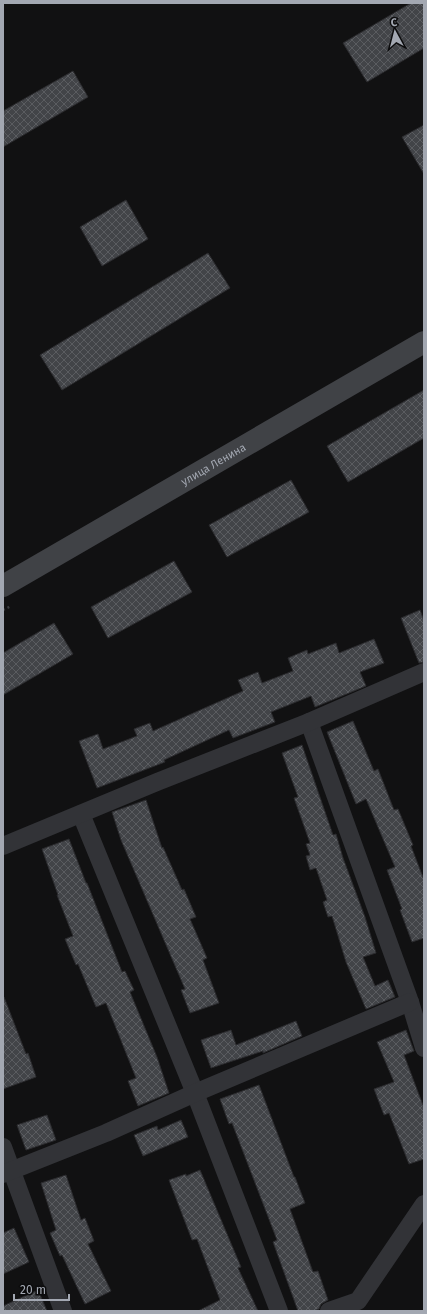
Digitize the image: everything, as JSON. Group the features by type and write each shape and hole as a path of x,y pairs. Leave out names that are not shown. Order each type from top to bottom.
{"main road":[{"name":"улица Ленина","path":"3,586 424,342"}],"street":[{"path":"3,846 157,782 309,722 424,672"},
{"path":"309,722 410,1002 424,1048"},
{"path":"81,814 195,1094 279,1311"},
{"path":"7,1172 106,1133 410,1002"},
{"path":"3,1147 7,1172 63,1311"},
{"path":"330,1311 358,1301 424,1204"}],"building":[{"path":"411,3 424,3 424,48 367,82 343,43"},
{"path":"73,71 88,97 3,147 3,111"},
{"path":"424,125 424,174 402,137"},
{"path":"126,200 148,239 102,266 80,227"},
{"path":"208,253 230,288 62,390 40,355"},
{"path":"424,390 424,438 348,482 327,446"},
{"path":"291,480 309,512 227,557 209,525"},
{"path":"174,561 192,592 108,638 91,607"},
{"path":"420,610 424,621 424,662 419,663 401,618"},
{"path":"54,623 73,654 3,695 3,653"},
{"path":"374,639 384,663 360,672 366,686 315,707 311,696 271,712 275,722 233,738 229,730 164,760 165,762 97,788 79,741 98,734 103,749 137,736 134,729 150,723 153,731 243,691 238,680 258,672 262,683 293,671 288,658 307,650 308,654 336,643 339,653"},
{"path":"353,721 374,771 378,769 394,810 398,809 413,845 411,846 424,880 424,938 412,942 400,910 402,909 387,870 395,867 366,799 356,804 327,732"},
{"path":"302,745 333,835 336,834 376,953 363,957 375,986 388,980 395,997 366,1009 346,962 332,916 328,917 323,902 327,900 316,868 310,870 306,856 310,855 306,844 310,843 294,798 298,797 282,753"},
{"path":"146,800 162,848 163,847 182,890 184,889 196,917 190,919 207,958 203,960 219,1003 190,1013 181,990 185,989 121,840 112,812"},
{"path":"69,839 122,972 125,971 134,990 130,992 157,1057 169,1093 138,1106 128,1081 136,1078 106,1003 96,1007 78,964 76,965 65,939 73,936 57,895 42,849"},
{"path":"3,997 26,1054 28,1053 36,1077 3,1089"},
{"path":"296,1021 302,1036 263,1053 263,1051 211,1068 201,1040 231,1030 236,1045"},
{"path":"406,1030 414,1051 404,1055 424,1108 424,1159 409,1164 389,1113 384,1115 374,1089 394,1082 377,1042"},
{"path":"259,1085 305,1203 290,1209 313,1272 318,1271 328,1300 321,1304 319,1309 314,1311 298,1311 273,1242 277,1240 232,1123 229,1124 220,1099"},
{"path":"47,1115 56,1140 26,1150 17,1125"},
{"path":"181,1120 188,1137 143,1156 134,1135 157,1126 158,1130"},
{"path":"200,1170 241,1267 238,1268 258,1311 198,1311 220,1300 197,1239 192,1240 169,1180 186,1174 186,1176"},
{"path":"66,1175 81,1220 85,1218 94,1241 88,1244 111,1291 85,1304 62,1255 60,1256 50,1233 56,1230 41,1183"},
{"path":"14,1228 29,1262 3,1274 3,1233"},
{"path":"38,1290 47,1311 3,1311 3,1306"}]}
